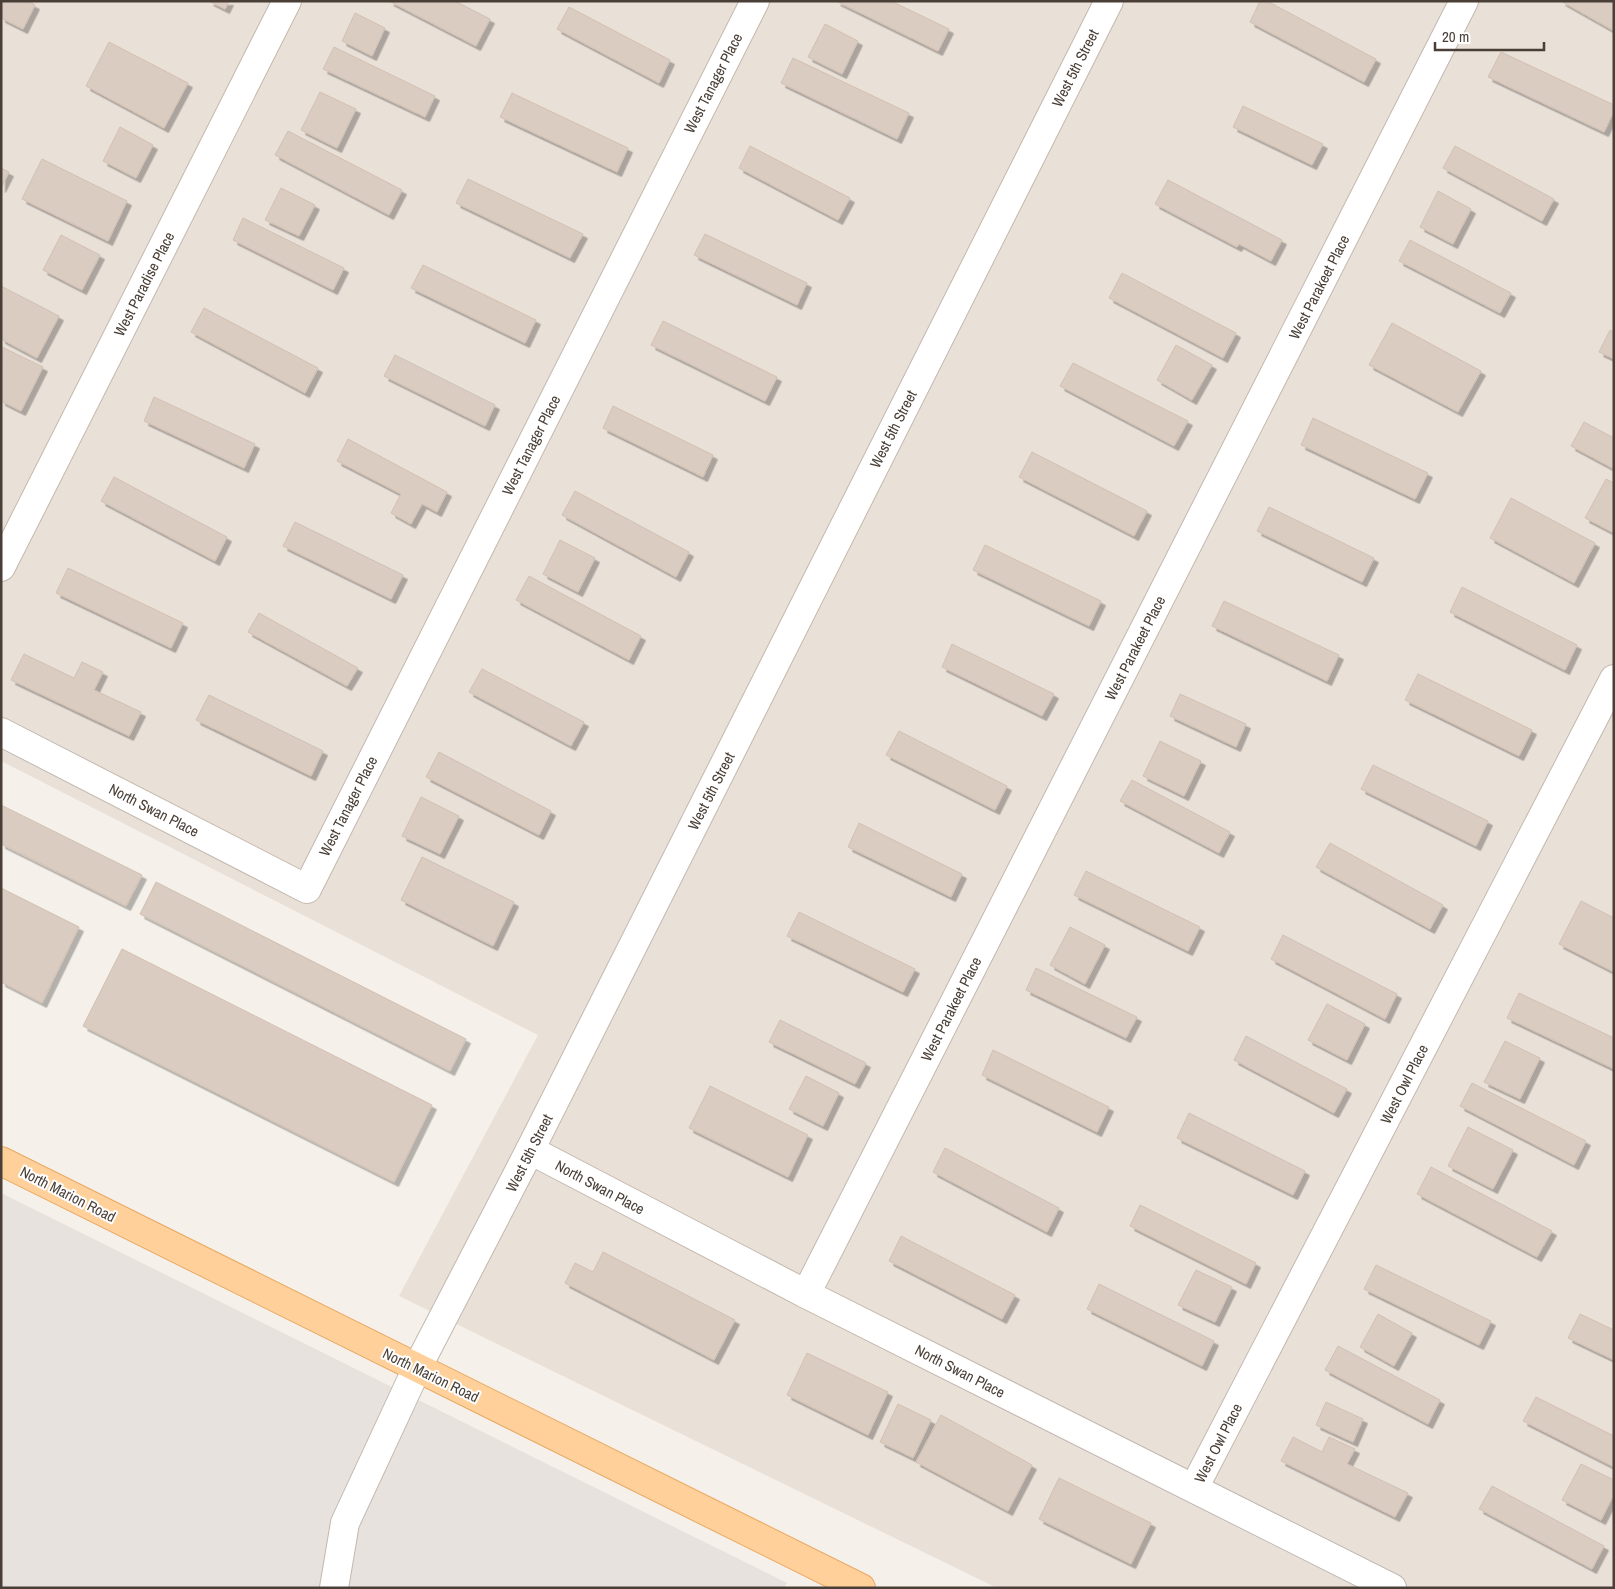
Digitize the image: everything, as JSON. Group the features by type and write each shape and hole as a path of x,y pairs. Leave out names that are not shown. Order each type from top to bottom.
{"main road":[{"name":"North Marion Road","path":"1,1161 861,1588"}],"street":[{"name":"West Paradise Place","path":"1,567 287,1"},
{"name":"West Tanager Place","path":"307,888 755,1"},
{"name":"West 5th Street","path":"334,1588 345,1523 417,1368 530,1150 1109,1"},
{"name":"West Parakeet Place","path":"806,1294 1464,1"},
{"name":"West Owl Place","path":"1194,1488 1614,679"},
{"name":"North Swan Place","path":"1,732 307,888"},
{"name":"North Swan Place","path":"530,1150 806,1294 1392,1588"}],"shaded area":[{"path":"1,1 1614,1 1614,1588 997,1588 399,1296 538,1035 1,761"},
{"path":"1,1193 787,1583 784,1588 1,1588"}],"building":[{"path":"1,1 27,1 35,5 23,29 1,18"},
{"path":"209,1 229,1 225,9"},
{"path":"389,1 455,1 490,19 476,46"},
{"path":"836,1 891,1 949,29 938,51"},
{"path":"1260,1 1267,1 1376,59 1364,82 1250,22"},
{"path":"1561,1 1610,1 1614,3 1614,31"},
{"path":"569,7 670,60 659,83 557,29"},
{"path":"355,13 385,28 372,56 342,41"},
{"path":"825,24 858,41 842,74 808,57"},
{"path":"109,42 188,83 164,128 86,86"},
{"path":"334,47 435,96 425,117 323,69"},
{"path":"1501,52 1614,105 1614,111 1604,132 1488,77"},
{"path":"793,58 909,113 897,139 781,83"},
{"path":"320,92 356,109 337,148 301,130"},
{"path":"512,93 628,148 617,172 500,117"},
{"path":"1243,106 1323,144 1312,165 1233,127"},
{"path":"120,127 153,145 136,178 103,161"},
{"path":"288,131 402,190 389,215 275,155"},
{"path":"750,146 850,198 838,220 739,168"},
{"path":"1455,146 1554,199 1542,221 1443,168"},
{"path":"42,159 127,201 108,241 22,199"},
{"path":"1,168 9,172 1,188"},
{"path":"468,179 583,234 570,258 456,203"},
{"path":"1168,180 1282,240 1271,261 1239,244 1237,247 1155,204"},
{"path":"281,188 315,205 299,236 265,220"},
{"path":"1438,191 1471,209 1453,244 1420,227"},
{"path":"243,218 344,268 333,290 233,240"},
{"path":"705,234 807,283 797,305 694,255"},
{"path":"61,235 100,255 82,290 43,270"},
{"path":"1410,240 1511,293 1500,313 1399,261"},
{"path":"423,265 536,320 525,343 411,288"},
{"path":"1122,273 1236,333 1223,358 1109,298"},
{"path":"1,286 59,316 37,358 1,339"},
{"path":"204,308 318,368 305,393 191,332"},
{"path":"663,321 777,377 765,401 651,345"},
{"path":"1392,323 1481,371 1458,412 1369,365"},
{"path":"1610,330 1614,332 1614,359 1599,352"},
{"path":"1176,345 1212,365 1192,400 1157,380"},
{"path":"2,347 43,367 21,411 1,401"},
{"path":"395,355 495,405 485,426 384,376"},
{"path":"1073,363 1188,421 1174,446 1060,386"},
{"path":"154,397 255,444 244,468 144,421"},
{"path":"613,406 713,455 703,477 603,428"},
{"path":"1313,418 1428,473 1415,499 1301,445"},
{"path":"1584,422 1614,438 1614,469 1571,446"},
{"path":"348,439 447,492 437,512 422,504 411,524 391,513 401,494 337,461"},
{"path":"1032,452 1147,511 1134,536 1019,477"},
{"path":"114,477 227,537 215,561 101,501"},
{"path":"1606,479 1614,483 1614,533 1585,518"},
{"path":"575,491 689,552 676,577 562,515"},
{"path":"1511,498 1595,543 1574,583 1490,538"},
{"path":"1269,507 1374,558 1362,582 1257,531"},
{"path":"295,522 403,575 391,599 283,546"},
{"path":"560,540 595,558 578,592 543,574"},
{"path":"985,545 1101,601 1089,626 973,570"},
{"path":"68,568 183,623 171,648 56,593"},
{"path":"529,576 641,636 629,660 516,600"},
{"path":"1462,587 1577,645 1565,670 1450,612"},
{"path":"1224,601 1339,655 1327,681 1212,626"},
{"path":"259,613 358,668 347,686 248,632"},
{"path":"952,644 1054,694 1042,716 942,667"},
{"path":"24,654 74,678 82,662 103,672 94,690 141,712 129,736 11,680"},
{"path":"482,669 584,722 571,746 469,692"},
{"path":"1418,674 1532,730 1519,756 1405,700"},
{"path":"1180,694 1246,724 1236,747 1170,716"},
{"path":"209,695 323,751 311,776 196,720"},
{"path":"899,731 1007,786 995,810 886,755"},
{"path":"1160,741 1201,761 1184,796 1143,776"},
{"path":"439,752 551,811 539,835 426,777"},
{"path":"1373,765 1488,821 1476,846 1361,789"},
{"path":"1132,780 1230,832 1219,853 1120,801"},
{"path":"421,797 459,816 440,854 402,836"},
{"path":"1,805 142,875 126,906 1,844"},
{"path":"859,823 962,874 951,897 848,847"},
{"path":"1330,843 1443,905 1430,929 1316,867"},
{"path":"422,857 514,902 493,946 401,900"},
{"path":"1086,871 1200,927 1188,951 1074,895"},
{"path":"156,882 466,1039 450,1071 140,914"},
{"path":"1,888 79,927 42,1003 1,982"},
{"path":"1581,901 1614,918 1614,972 1559,944"},
{"path":"799,912 915,969 903,992 787,936"},
{"path":"1070,927 1105,945 1085,984 1050,965"},
{"path":"1283,935 1397,994 1385,1019 1271,959"},
{"path":"122,949 432,1105 394,1182 83,1026"},
{"path":"1036,968 1137,1017 1126,1038 1026,990"},
{"path":"1519,993 1614,1038 1614,1069 1507,1018"},
{"path":"1327,1004 1365,1024 1347,1060 1308,1040"},
{"path":"780,1020 866,1063 855,1084 769,1042"},
{"path":"1246,1036 1347,1089 1334,1113 1234,1060"},
{"path":"1505,1041 1540,1058 1520,1099 1484,1082"},
{"path":"993,1050 1109,1107 1097,1132 982,1075"},
{"path":"806,1076 839,1093 823,1126 789,1109"},
{"path":"1472,1083 1586,1141 1574,1165 1460,1106"},
{"path":"710,1086 808,1135 788,1177 689,1128"},
{"path":"1189,1113 1305,1171 1293,1195 1177,1138"},
{"path":"1468,1127 1513,1150 1493,1189 1448,1166"},
{"path":"945,1148 1059,1208 1047,1232 933,1172"},
{"path":"1431,1167 1552,1231 1537,1257 1417,1194"},
{"path":"1140,1205 1256,1263 1246,1284 1130,1226"},
{"path":"901,1236 1015,1295 1002,1319 889,1261"},
{"path":"603,1252 735,1320 714,1360 565,1283 575,1263 593,1272"},
{"path":"1376,1265 1491,1321 1479,1345 1364,1289"},
{"path":"1196,1270 1232,1287 1215,1322 1178,1305"},
{"path":"1099,1284 1214,1341 1202,1366 1087,1309"},
{"path":"1378,1314 1412,1333 1394,1366 1360,1347"},
{"path":"1580,1314 1614,1330 1614,1360 1568,1338"},
{"path":"1338,1346 1440,1400 1428,1424 1325,1370"},
{"path":"807,1353 888,1392 868,1435 787,1395"},
{"path":"1536,1397 1614,1436 1614,1467 1523,1421"},
{"path":"1326,1402 1363,1419 1353,1442 1316,1425"},
{"path":"898,1404 931,1420 913,1458 880,1442"},
{"path":"941,1415 1032,1465 1008,1511 916,1462"},
{"path":"1293,1437 1322,1452 1329,1437 1355,1449 1347,1464 1408,1493 1395,1517 1281,1461"},
{"path":"1581,1464 1614,1480 1614,1494 1601,1520 1562,1500"},
{"path":"1059,1478 1151,1523 1131,1564 1039,1519"},
{"path":"1492,1486 1604,1546 1592,1569 1479,1509"}]}
